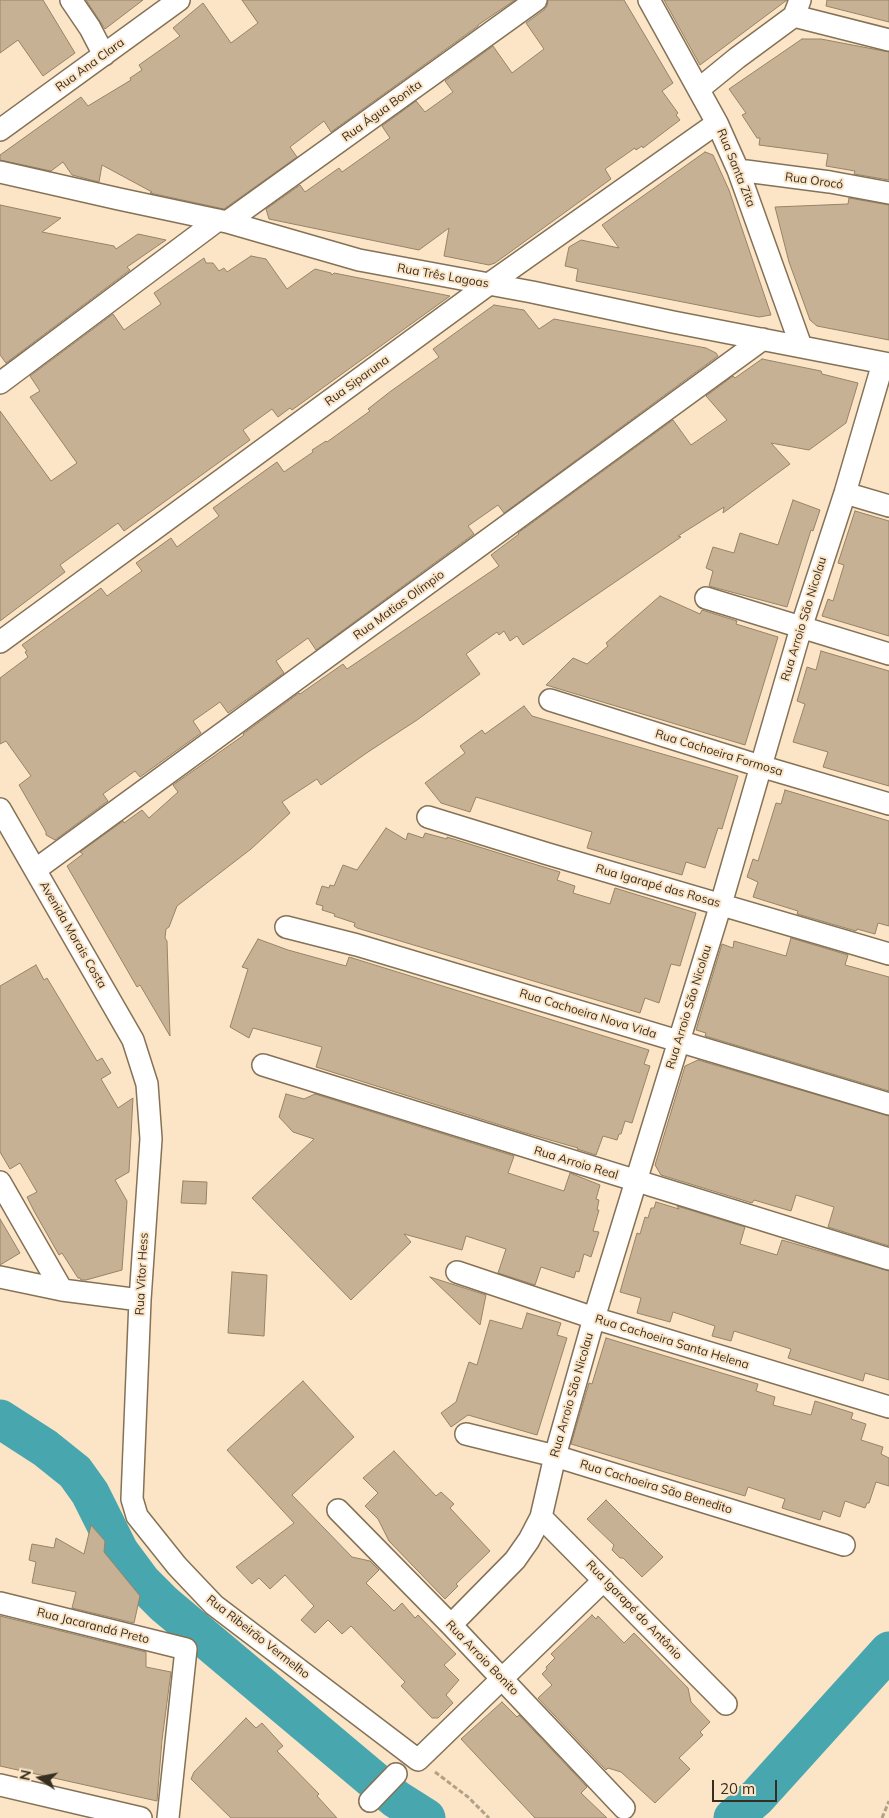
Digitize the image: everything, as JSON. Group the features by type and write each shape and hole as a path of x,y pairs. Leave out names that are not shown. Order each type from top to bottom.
{"street":[{"path":"71,0 90,28 104,55"},
{"name":"Rua Ana Clara","path":"0,130 179,0"},
{"name":"Rua Água Bonita","path":"0,383 223,221 536,0"},
{"name":"Rua Santa Zita","path":"649,0 700,90 738,170 801,346"},
{"path":"700,90 797,8 889,40"},
{"name":"Rua Siparuna","path":"0,642 489,284 717,123"},
{"name":"Rua Orocó","path":"738,170 830,182 889,193"},
{"name":"Rua Três Lagoas","path":"0,172 223,221 359,260 489,284 886,364"},
{"name":"Rua Matias Olímpio","path":"35,870 764,339"},
{"name":"Rua Arroio São Nicolau","path":"451,1625 515,1560 529,1540 541,1516 554,1456 594,1318 720,904 801,628 886,364"},
{"path":"845,493 889,506"},
{"path":"706,598 889,654"},
{"name":"Rua Cachoeira Formosa","path":"550,700 760,766 889,804"},
{"name":"Avenida Morais Costa","path":"0,809 133,1040 141,1062"},
{"name":"Rua Igarapé das Rosas","path":"428,817 889,954"},
{"name":"Rua Cachoeira Nova Vida","path":"286,927 357,944 889,1104"},
{"name":"Rua Vitor Hess","path":"132,1488 140,1300 150,1139 148,1097 141,1062"},
{"name":"Rua Arroio Real","path":"263,1065 635,1182 889,1259"},
{"path":"0,1182 62,1290"},
{"name":"Rua Cachoeira Santa Helena","path":"457,1272 594,1318 889,1407"},
{"path":"0,1277 62,1290 140,1300"},
{"name":"Rua Cachoeira São Benedito","path":"466,1434 554,1456 844,1545"},
{"name":"Rua Ribeirão Vermelho","path":"132,1488 132,1499 137,1516 211,1608 418,1760"},
{"name":"Rua Arroio Bonito","path":"338,1510 502,1678 624,1808"},
{"name":"Rua Igarapé do Antônio","path":"541,1516 726,1704"},
{"path":"418,1760 604,1580"},
{"name":"Rua Jacarandá Preto","path":"0,1603 186,1649 168,1818"},
{"path":"370,1801 396,1774"},
{"path":"0,1786 142,1818"}],"path":[{"path":"418,1760 468,1797 489,1818"},
{"path":"882,1818 889,1801"}],"building":[{"path":"0,0 43,0 75,53 43,76 18,40 0,53"},
{"path":"86,0 143,0 105,29"},
{"path":"242,0 515,0 331,132 324,121 290,147 297,157 224,209 150,193 152,192 102,165 99,182 72,175 63,162 51,171 0,160 0,155 81,97 88,106 131,80 130,78 142,70 139,65 180,36 173,28 203,3 231,43 258,23"},
{"path":"548,0 624,0 673,83 662,91 678,113 676,115 680,120 643,148 642,146 636,150 635,148 605,169 611,179 495,263 489,265 444,256 449,228 419,250 269,219 266,209 300,185 305,192 339,168 342,172 390,138 382,126 416,101 425,112 453,92 445,81 493,46 512,73 544,49 526,23 544,10"},
{"path":"664,0 787,0 700,65"},
{"path":"827,0 889,0 889,22 826,6"},
{"path":"802,39 821,39 889,52 889,180 854,174 855,171 826,166 828,154 759,145 760,138 757,138 742,115 746,113 729,89"},
{"path":"705,152 713,155 729,190 771,315 759,317 576,281 578,269 565,266 569,247 581,240 619,248 602,225"},
{"path":"849,198 889,205 889,340 817,326 810,320 789,262 775,207 848,204"},
{"path":"0,205 61,218 42,232 114,246 116,249 138,234 166,240 127,267 130,270 6,363 0,355"},
{"path":"251,256 266,259 287,289 315,269 331,273 332,275 334,273 450,296 292,410 290,408 278,417 272,409 243,430 250,440 124,531 118,523 60,565 65,572 0,621 0,411 51,481 77,463 30,397 40,391 30,376 113,314 124,330 161,304 154,293 204,258 206,263 213,263 219,271 224,268 227,272"},
{"path":"494,305 524,310 539,329 554,319 706,348 718,356 504,513 498,505 468,526 474,534 316,650 308,638 276,661 284,673 228,713 220,702 193,721 201,733 140,777 135,771 103,794 108,801 55,840 46,835 19,785 31,776 6,741 0,744 0,678 28,657 25,652 27,651 22,645 101,588 107,596 142,571 136,563 171,538 177,547 219,516 213,508 277,462 284,472 313,452 312,450 327,442 370,411 368,409 391,391 439,357 433,349"},
{"path":"762,359 821,371 822,374 858,383 846,423 809,450 771,443 790,464 723,513 724,507 678,536 681,537 523,645 517,636 510,641 504,631 499,635 497,632 466,654 480,674 417,720 321,785 317,779 282,802 290,813 251,849 177,906 169,927 166,929 165,938 167,941 170,1036 140,985 137,987 67,866 83,854 80,852 123,821 124,823 142,810 149,818 178,792 173,785 299,693 343,664 347,669 499,566 491,555 518,533 673,420 691,445 727,420 706,396 733,376 735,378"},
{"path":"793,500 820,510 813,531 811,530 787,607 709,586 713,571 706,568 713,547 734,553 740,533 778,545"},
{"path":"855,511 889,521 889,636 822,616 828,599 833,601 844,565 838,563"},
{"path":"660,596 700,614 702,610 737,621 736,624 778,637 745,745 546,685 573,658 587,664 608,646 606,643"},
{"path":"821,651 889,671 889,786 823,767 828,752 793,742 805,704 797,701 807,667 816,670"},
{"path":"524,706 532,716 738,776 722,829 718,828 705,868 686,862 682,875 587,848 592,832 476,797 470,812 441,803 425,783 465,753 460,746 482,730 485,734"},
{"path":"785,790 889,821 889,926 878,923 875,934 857,929 856,931 797,914 798,911 753,897 758,882 747,877 753,859 758,861 776,803 781,804"},
{"path":"386,828 406,840 408,833 423,838 425,833 447,839 447,837 560,872 557,880 575,886 573,893 610,904 615,888 696,913 680,966 671,964 659,1003 645,998 640,1013 357,928 354,926 355,923 322,910 323,906 316,904 322,886 329,888 330,885 334,886 343,865 357,870"},
{"path":"791,938 848,955 845,965 889,977 889,1091 705,1036 706,1033 696,1030 722,944 733,948 734,941 786,956"},
{"path":"258,939 288,950 346,966 349,957 649,1050 644,1064 650,1066 632,1123 625,1121 617,1140 603,1136 596,1155 316,1067 322,1047 253,1028 249,1038 230,1027 248,969 242,967"},
{"path":"36,965 44,980 47,978 97,1061 102,1058 111,1073 101,1079 118,1108 133,1098 129,1172 115,1180 127,1201 122,1270 86,1280 78,1278 62,1253 59,1255 34,1211 27,1197 37,1192 20,1163 10,1169 0,1152 0,986"},
{"path":"698,1060 889,1116 889,1246 828,1227 834,1207 796,1195 791,1211 754,1200 752,1203 661,1175 655,1165 685,1066"},
{"path":"286,1094 304,1099 315,1094 514,1156 508,1173 564,1191 570,1173 600,1185 596,1199 599,1200 597,1210 599,1210 593,1231 599,1232 591,1257 584,1254 579,1272 576,1271 574,1278 541,1267 535,1285 498,1273 506,1249 466,1236 462,1250 404,1234 411,1242 351,1300 252,1198 314,1139 293,1132 279,1117"},
{"path":"183,1181 207,1182 206,1204 181,1203"},
{"path":"656,1202 679,1209 677,1206 745,1227 740,1244 777,1255 782,1240 889,1271 889,1380 865,1373 863,1381 788,1358 791,1349 734,1331 731,1341 712,1336 715,1326 673,1312 670,1322 637,1313 641,1298 620,1292 637,1233 640,1234 645,1217 648,1218 651,1208 654,1208"},
{"path":"0,1219 20,1253 0,1265"},
{"path":"232,1272 267,1275 264,1336 228,1333"},
{"path":"430,1277 486,1295 480,1325"},
{"path":"527,1313 561,1323 557,1335 567,1338 537,1435 468,1415 451,1427 441,1413 456,1402 469,1362 477,1365 490,1320 522,1329"},
{"path":"606,1338 758,1384 756,1391 775,1397 773,1405 811,1415 815,1401 853,1413 851,1419 866,1424 861,1440 883,1447 881,1454 889,1458 889,1486 876,1482 869,1503 867,1503 865,1508 845,1501 840,1517 823,1511 820,1520 782,1508 785,1499 748,1487 745,1496 571,1444 589,1383 592,1384"},
{"path":"303,1381 354,1437 292,1495 352,1557 370,1561 379,1570 366,1583 394,1611 402,1603 415,1618 418,1615 456,1654 444,1665 459,1680 446,1695 453,1703 438,1718 432,1718 401,1686 405,1682 351,1626 342,1634 328,1620 315,1633 301,1620 314,1606 285,1575 270,1589 259,1578 252,1584 236,1567 294,1523 227,1450"},
{"path":"394,1451 436,1496 441,1492 454,1504 450,1508 490,1551 456,1584 458,1586 445,1599 389,1541 378,1519 365,1506 378,1493 363,1478"},
{"path":"606,1500 663,1557 642,1577 612,1550 614,1545 587,1519"},
{"path":"91,1525 105,1541 104,1552 140,1596 134,1623 72,1608 76,1592 32,1583 36,1562 29,1560 32,1544 54,1548 56,1538 84,1554"},
{"path":"592,1615 596,1619 598,1616 624,1643 634,1633 688,1688 691,1702 710,1722 700,1732 703,1735 679,1758 690,1769 655,1803 621,1772 608,1768 606,1770 538,1698 552,1685 542,1674 555,1658 551,1654"},
{"path":"0,1616 146,1652 146,1667 171,1672 162,1740 157,1801 0,1766"},
{"path":"502,1702 517,1717 519,1715 587,1787 581,1793 607,1818 535,1818 461,1739"},
{"path":"246,1718 256,1728 262,1723 283,1746 277,1751 319,1794 317,1796 337,1818 231,1818 191,1779 194,1772"}],"waterway":[{"path":"0,1419 45,1448 75,1472 90,1493 119,1551 142,1582 164,1604 396,1799 426,1818"},
{"path":"733,1818 757,1797 889,1651"}]}
